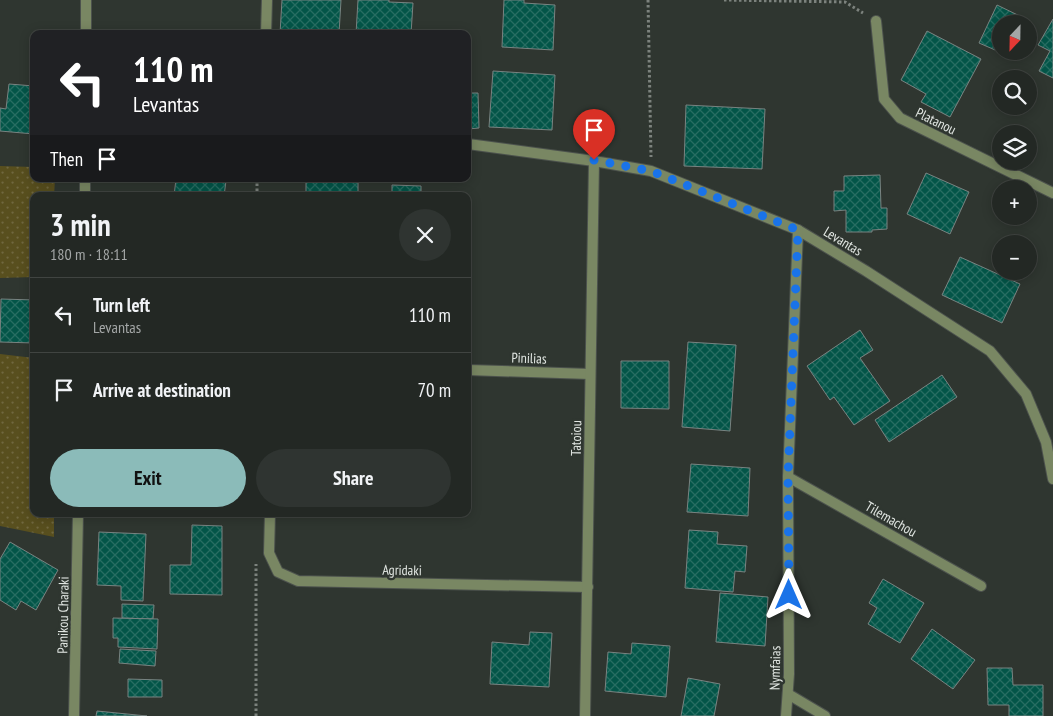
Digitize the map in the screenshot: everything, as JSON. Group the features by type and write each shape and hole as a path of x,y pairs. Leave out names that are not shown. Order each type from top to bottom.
{"street":[{"path":"86,0 86,30"},
{"path":"266,30 267,0"},
{"name":"Platanou","path":"876,21 884,99 900,118 1053,193"},
{"name":"Levantas","path":"471,144 594,160 651,171 798,230 866,271 990,351 1026,394 1046,442 1053,479"},
{"name":"Tatoiou","path":"585,716 594,160"},
{"name":"Nymfaias","path":"786,716 789,674 788,477 798,230"},
{"name":"Pinilias","path":"471,370 590,374"},
{"name":"Tilemachou","path":"788,477 981,586"},
{"name":"Panikou Charaki","path":"74,716 78,517"},
{"name":"Agridaki","path":"270,517 269,553 278,572 298,581 588,587"},
{"path":"788,694 826,716"}],"path":[{"path":"648,0 651,171"},
{"path":"724,0 845,1 876,21"},
{"path":"256,562 256,716"}],"shaded area":[{"path":"0,166 30,167 30,182 55,182 54,192 30,192 30,277 0,278"},
{"path":"0,354 30,358 30,517 54,517 54,537 0,526"}],"building":[{"path":"282,0 341,0 339,30 280,30"},
{"path":"358,0 389,0 389,2 413,3 411,30 356,30"},
{"path":"504,0 524,0 524,3 555,5 553,50 502,47"},
{"path":"997,5 1018,15 992,15"},
{"path":"992,16 992,49 979,43"},
{"path":"1053,19 1053,78 1039,71 1050,51 1038,45"},
{"path":"927,31 981,59 950,117 921,102 926,94 901,80"},
{"path":"493,71 555,75 552,130 489,127"},
{"path":"9,84 30,86 30,134 0,131 0,108 6,109"},
{"path":"471,93 478,93 479,128 471,129"},
{"path":"686,105 765,109 762,169 684,166"},
{"path":"926,173 969,192 950,234 907,214"},
{"path":"880,175 881,208 887,208 887,229 872,230 872,232 846,232 846,210 834,211 834,191 844,191 844,176"},
{"path":"176,182 226,182 225,192 174,192"},
{"path":"306,182 358,182 358,192 306,192"},
{"path":"392,185 421,186 421,192 392,192"},
{"path":"960,257 992,271 992,280 1011,280 1020,284 1002,323 942,295"},
{"path":"1,299 30,300 30,343 0,342"},
{"path":"860,330 873,350 860,358 890,401 854,425 834,397 830,400 807,366"},
{"path":"688,342 736,345 730,431 682,427"},
{"path":"621,361 669,361 669,409 621,408"},
{"path":"942,375 957,397 889,442 875,420"},
{"path":"691,464 750,468 748,516 687,512"},
{"path":"192,525 222,526 222,595 170,594 170,565 191,565"},
{"path":"689,530 718,532 717,544 747,546 745,572 735,571 733,592 685,588"},
{"path":"99,532 146,534 143,601 121,600 121,586 97,585"},
{"path":"10,542 58,570 36,610 21,601 16,610 0,600 0,559"},
{"path":"883,579 924,603 900,643 868,624 877,608 869,603"},
{"path":"720,593 768,597 765,646 716,642"},
{"path":"122,604 154,605 153,619 122,618"},
{"path":"113,618 158,619 157,649 118,647 118,638 113,638"},
{"path":"932,629 975,660 953,689 911,659"},
{"path":"530,632 552,633 549,687 490,684 492,642 529,645"},
{"path":"632,643 670,646 666,697 605,691 608,652 631,654"},
{"path":"120,649 156,651 155,666 119,663"},
{"path":"987,668 1012,668 1013,685 1043,685 1043,716 1009,716 1009,705 988,705"},
{"path":"688,678 720,684 714,716 681,716"},
{"path":"128,679 162,680 162,697 128,697"},
{"path":"97,711 147,716 96,716"}],"route":[{"path":"594,160 651,171 798,230 788,477 789,595"}]}
